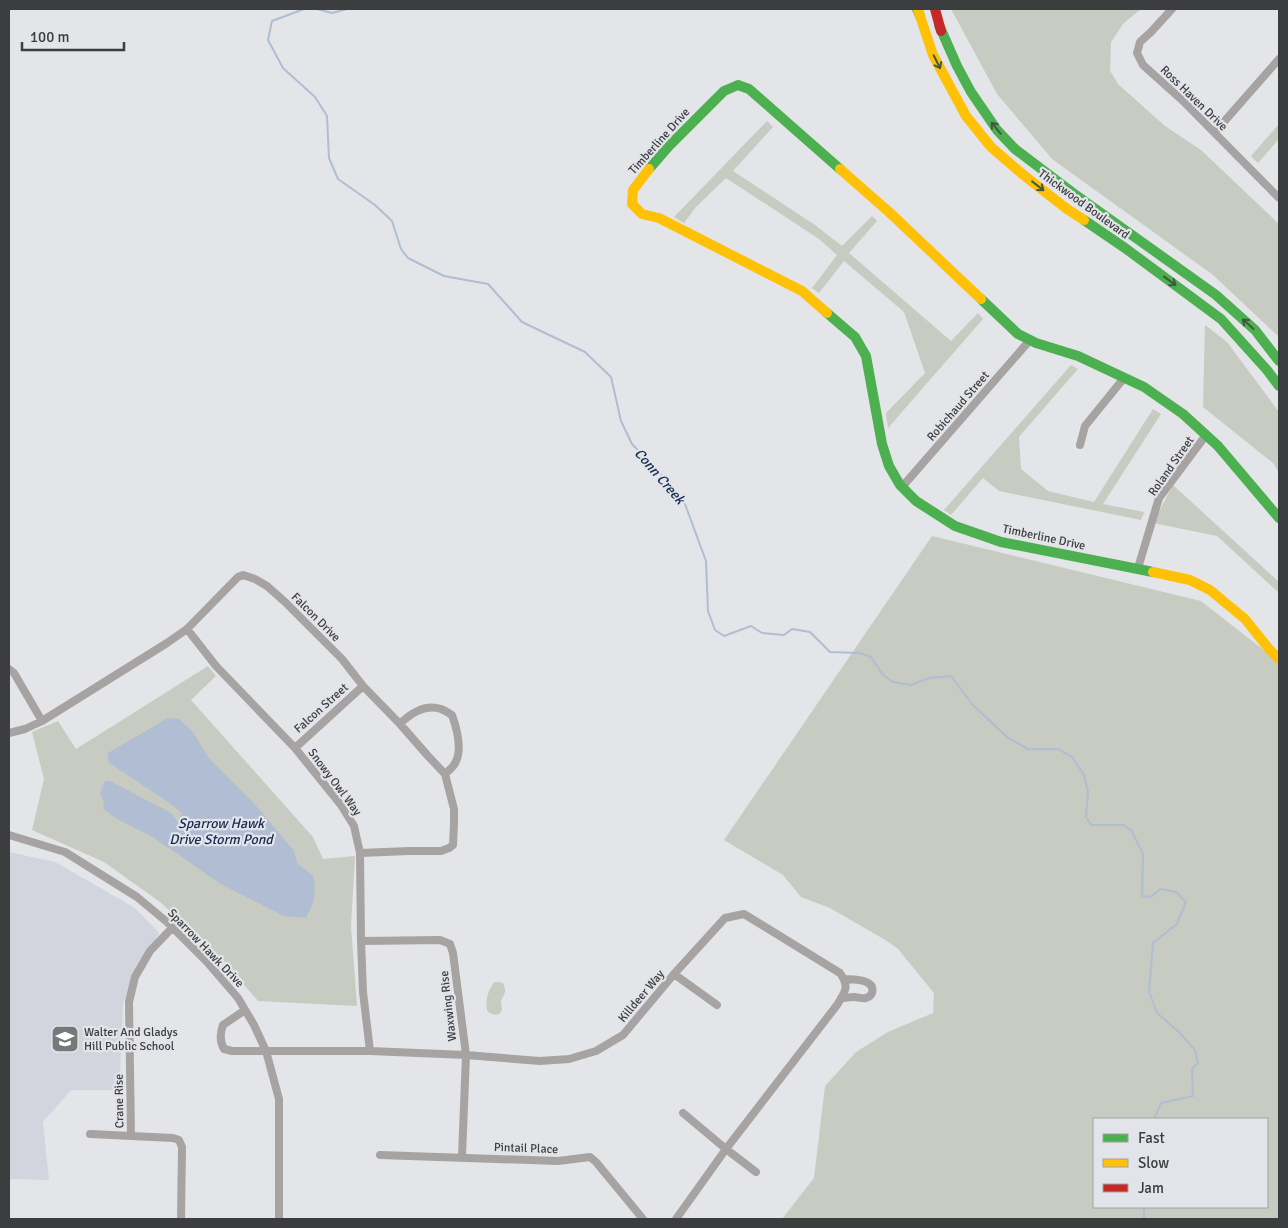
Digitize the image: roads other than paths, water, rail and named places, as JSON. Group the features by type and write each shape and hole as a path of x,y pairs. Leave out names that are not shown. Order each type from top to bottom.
{"main road":[{"name":"Thickwood Boulevard","path":"934,9 957,66 971,92 997,130 1015,149 1073,193 1216,294 1255,330 1279,361"},
{"name":"Thickwood Boulevard","path":"918,11 933,55 949,85 966,116 991,147 1067,209 1125,248 1221,319 1279,386"},
{"name":"Timberline Drive","path":"1279,518 1218,446 1183,414 1144,387 1078,356 1036,343 1018,334 889,212 749,89 738,85 724,91 668,146 633,190 632,204 642,214 659,218 802,291 855,337 866,356 882,444 889,466 902,487 916,500 955,526 1001,542 1138,568 1190,580 1210,590 1245,619 1279,659"}],"street":[{"name":"Ross Haven Drive","path":"1172,9 1152,32 1140,42 1136,53 1143,65 1215,132 1279,198"},
{"path":"1215,132 1279,60"},
{"name":"Robichaud Street","path":"902,487 1030,340"},
{"path":"1080,444 1085,426 1124,378"},
{"name":"Roland Street","path":"1138,568 1158,498 1206,435"},
{"name":"Falcon Drive","path":"9,733 25,729 42,721 187,630 238,577 248,575 266,586 285,602 342,659 363,686 445,774 454,809 453,845 441,851 360,853"},
{"name":"Snowy Owl Way","path":"187,630 216,666 295,748 341,806 354,826 360,853 363,992 370,1051"},
{"path":"9,669 14,673 42,721"},
{"name":"Falcon Street","path":"295,748 363,686"},
{"path":"400,724 418,710 429,708 440,709 452,715 458,731 459,747 455,764 445,774"},
{"name":"Sparrow Hawk Drive","path":"9,835 65,852 137,897 152,908 206,962 238,998 254,1025 266,1051 279,1099 279,1219"},
{"name":"Killdeer Way","path":"245,1010 223,1025 221,1034 224,1049 370,1051 466,1055 540,1061 569,1059 596,1051 623,1034 725,918 744,914 840,973 844,979"},
{"name":"Crane Rise","path":"131,1136 129,1002 135,977 150,951 172,928"},
{"name":"Waxwing Rise","path":"361,941 440,940 450,944 454,953 466,1055 462,1156"},
{"path":"674,974 717,1005"},
{"path":"676,1219 841,998 845,992 844,979 866,981 872,987 870,996 865,998 841,998"},
{"path":"683,1113 726,1150 756,1172"},
{"path":"90,1134 173,1138 179,1140 182,1147 181,1219"},
{"name":"Pintail Place","path":"380,1155 558,1160 590,1157 643,1219"}],"water":[{"name":"Sparrow Hawk Drive Storm Pond","path":"168,718 179,719 192,731 209,758 252,801 294,851 297,863 313,876 314,898 306,918 284,916 219,883 151,836 117,819 103,809 104,802 100,793 105,781 110,781 171,813 177,821 182,813 108,762 108,753"}],"waterway":[{"name":"Conn Creek","path":"304,9 272,21 268,40 283,68 315,97 327,116 329,158 338,179 375,205 392,221 401,249 408,258 444,276 488,284 522,322 585,352 611,377 621,421 632,444 671,485 685,504 706,561 708,611 715,630 724,636 751,626 762,633 784,635 792,629 810,632 830,652 860,653 871,657 883,675 893,682 911,685 929,678 951,676 972,704 1008,738 1028,749 1058,749 1072,757 1084,775 1088,792 1086,817 1091,825 1123,825 1131,830 1143,854 1142,896 1151,897 1160,889 1176,892 1186,902 1177,924 1153,943 1149,992 1157,1013 1179,1032 1195,1050 1198,1063 1192,1069 1193,1096 1161,1103 1154,1118"},
{"name":"Conn Creek","path":"317,9 332,13 347,9"},
{"name":"Conn Creek","path":"1144,1208 1144,1219"}],"place":[{"name":"Walter And Gladys Hill Public School","path":"65,1039"}]}
